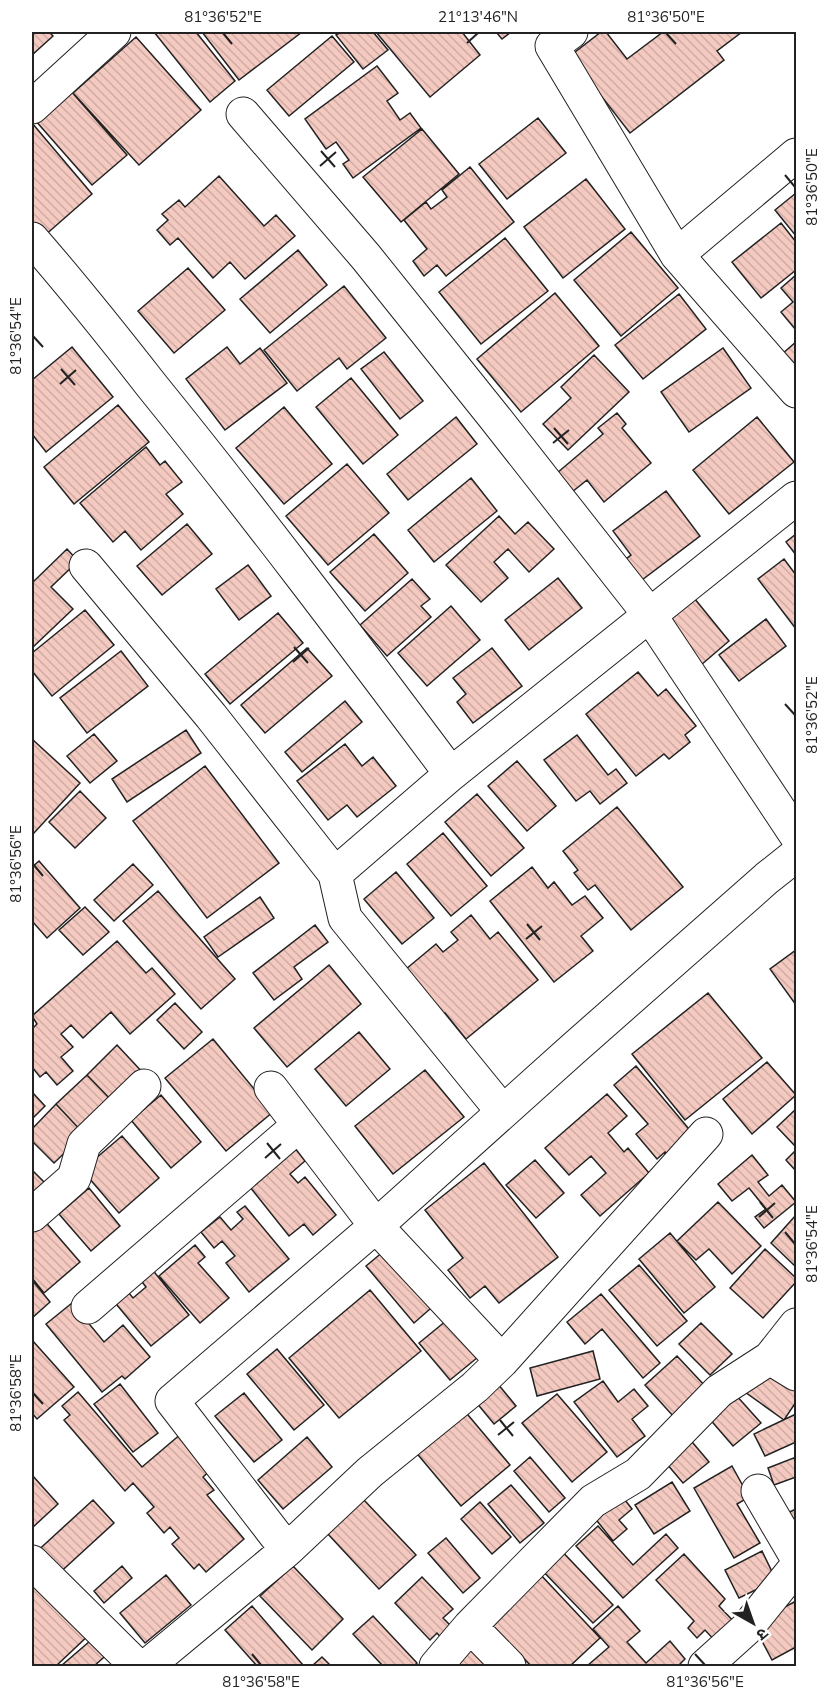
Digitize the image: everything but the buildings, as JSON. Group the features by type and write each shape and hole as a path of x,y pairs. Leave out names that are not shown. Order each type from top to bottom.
{"street":[{"path":"32,107 114,32"},
{"path":"570,32 552,46 677,255 796,391"},
{"path":"243,114 374,266 649,614 796,835"},
{"path":"677,255 796,154"},
{"path":"32,238 303,576 451,774"},
{"path":"335,874 451,774 796,498"},
{"path":"86,566 211,716 335,874 345,918 503,1112"},
{"path":"287,1550 172,1401 376,1226 741,901 796,855"},
{"path":"32,1215 74,1178 84,1144 144,1086"},
{"path":"271,1088 376,1226 502,1361"},
{"path":"88,1307 298,1125"},
{"path":"147,1666 287,1550 370,1472 475,1387 502,1361 706,1134"},
{"path":"436,1666 470,1626 593,1501 638,1474 719,1391 783,1366 796,1324"},
{"path":"758,1491 796,1556"},
{"path":"32,1562 136,1666"},
{"path":"705,1666 746,1629 796,1567"},
{"path":"470,1626 509,1666"}]}
